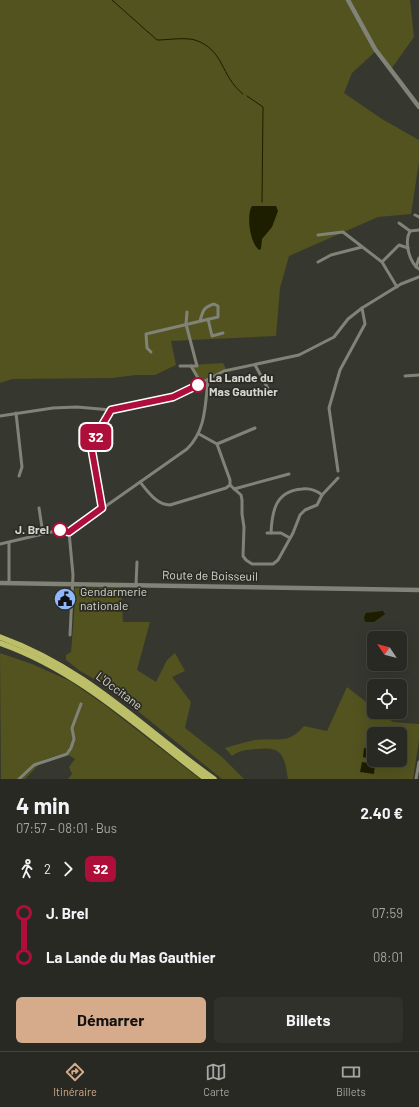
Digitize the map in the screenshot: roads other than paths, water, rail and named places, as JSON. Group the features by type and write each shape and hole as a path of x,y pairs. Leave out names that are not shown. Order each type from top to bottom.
{"highway":[{"name":"L'Occitane","path":"0,637 37,653 89,682 214,779"},
{"name":"L'Occitane","path":"0,643 48,664 84,685 206,779"}],"main road":[{"path":"348,0 375,49 419,106"},
{"name":"Route de Boisseuil","path":"0,583 419,590"}],"street":[{"path":"415,215 419,216"},
{"path":"399,223 410,231 419,230"},
{"path":"410,231 408,236 408,248 412,262 419,270"},
{"path":"318,235 343,232 382,262 397,287"},
{"path":"382,262 399,245 408,248"},
{"path":"318,262 331,255 362,247"},
{"path":"416,267 419,258"},
{"path":"0,416 53,408 77,407 111,410 173,397 224,371 308,352 334,337 348,319 362,308 397,287 419,277"},
{"path":"151,352 148,348 146,334 218,317 218,306 214,304 206,306 203,309 200,321"},
{"path":"338,471 329,408 340,370 365,324 362,308"},
{"path":"180,366 197,366 186,324 187,312"},
{"path":"208,319 212,336 223,333"},
{"path":"255,364 271,394"},
{"path":"191,366 201,383"},
{"path":"405,376 419,375"},
{"path":"0,544 60,530 69,532 187,450 199,434 204,421 208,380"},
{"path":"102,508 92,451 97,434 111,410"},
{"path":"16,413 22,467 19,476"},
{"path":"217,444 255,428"},
{"path":"199,434 217,444 230,480 230,485 241,495 244,527 243,556 252,564 276,563 290,538 300,515 305,510 317,505 322,495 338,478"},
{"path":"234,489 289,474"},
{"path":"140,482 158,502 164,505 170,505 226,488 230,485"},
{"path":"290,538 281,533 269,533 276,505 284,493 293,489 306,488 318,491 322,495"},
{"path":"39,508 43,534"},
{"path":"69,532 73,584 70,635"},
{"path":"9,543 9,583"},
{"path":"136,562 136,585"},
{"path":"19,779 34,765 67,754 72,748 74,739 72,728 81,704"},
{"path":"416,779 419,762"}],"waterway":[{"path":"112,0 157,40 191,39 205,44 212,50 230,79 243,94"},
{"path":"247,96 263,107 262,202"}],"place":[{"name":"La Lande du Mas Gauthier","path":"198,385"},
{"name":"J. Brel","path":"60,530"},
{"name":"Gendarmerie nationale","path":"65,599"}]}
